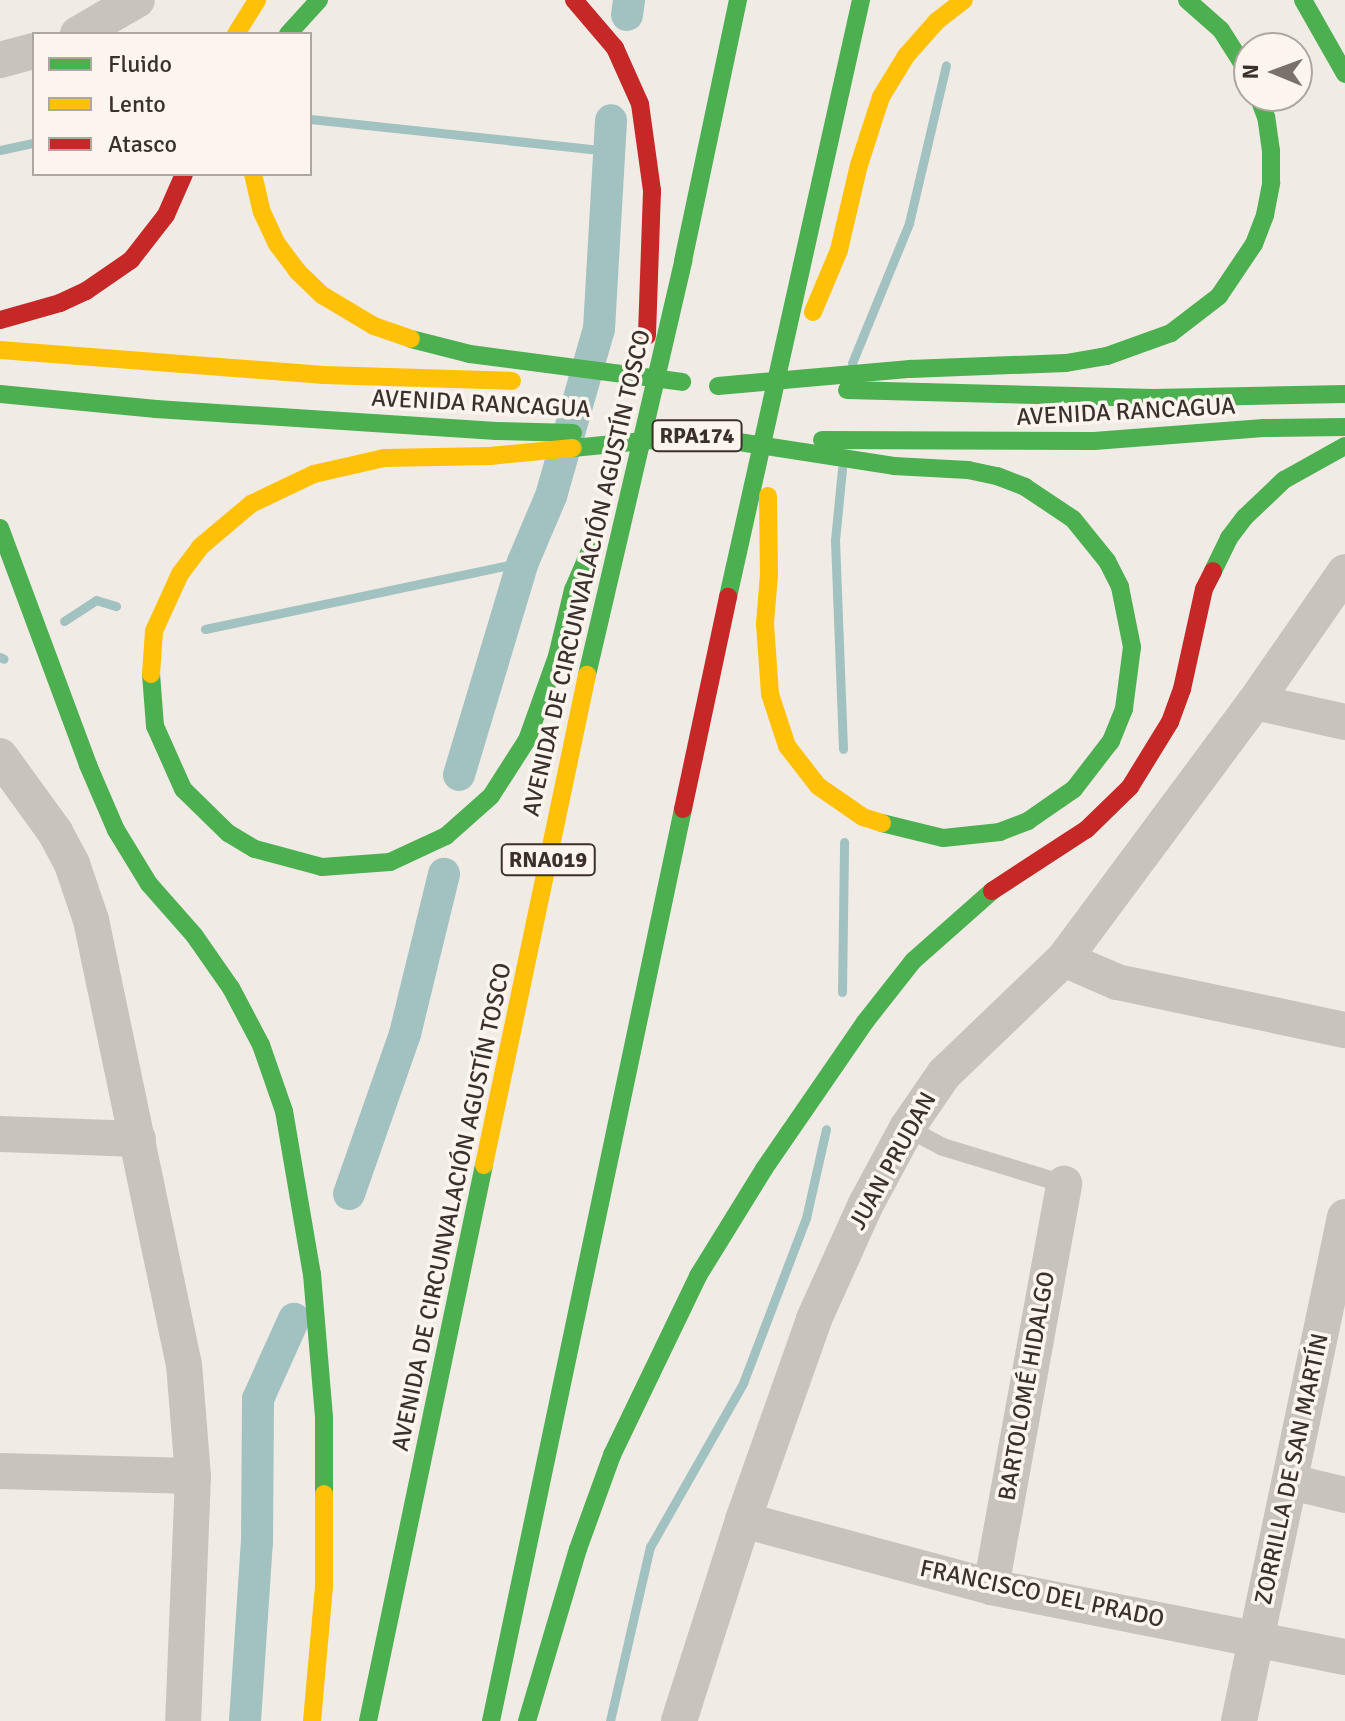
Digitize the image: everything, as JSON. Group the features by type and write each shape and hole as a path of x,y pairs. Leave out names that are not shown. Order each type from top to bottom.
{"main road":[{"path":"237,32 257,0"},
{"path":"290,32 319,0"},
{"path":"574,0 615,48 640,104 647,134 652,191 647,255 646,413 573,590 557,656 527,740 509,772 471,816 420,851 390,862 355,867 322,867 286,860 255,849 228,833 183,789 155,726 150,692 154,631 180,574 225,523 251,504 314,474 384,458 490,456 700,436 894,466 968,470 1025,487 1073,519 1107,561 1120,587 1132,647 1131,678 1124,709 1111,741 1074,789 1028,821 1000,832 943,838 887,827 839,803 802,768 776,722 766,661 769,574 769,418 839,250 859,165 881,97 906,56 937,21 964,0"},
{"name":"AVENIDA DE CIRCUNVALACIÓN AGUSTÍN TOSCO","path":"368,1721 597,627 683,261 738,0"},
{"path":"491,1721 861,0"},
{"path":"1187,0 1221,30 1233,49"},
{"path":"1303,0 1345,74"},
{"path":"253,176 262,212 277,244 322,295 345,312 401,337 470,354 516,357 712,386 910,369 1014,367 1107,356 1144,345 1197,316 1237,272 1265,215 1271,183 1271,151 1264,112"},
{"path":"0,320 60,303 86,291 131,260 149,241 166,215 183,176"},
{"name":"AVENIDA RANCAGUA","path":"0,350 324,375 1153,398 1345,394"},
{"name":"AVENIDA RANCAGUA","path":"0,394 156,409 496,431 899,442 1094,441 1264,428 1345,427"},
{"path":"527,1721 555,1620 612,1455 692,1288 757,1180 865,1022 913,961 998,886 1087,829 1130,787 1170,722 1182,689 1204,589 1229,538 1245,517 1284,480 1345,446"},
{"path":"0,528 88,765 116,830 149,884 194,935 231,988 261,1045 284,1111 310,1261 324,1418 324,1586 312,1721"}],"street":[{"path":"81,32 137,0"},
{"path":"0,60 32,52"},
{"name":"JUAN PRUDAN","path":"679,1721 743,1520 814,1319 866,1204 907,1128 944,1074 1064,959 1255,702 1345,572"},
{"path":"1255,702 1345,722"},
{"path":"4,767 55,832 72,864 91,920 184,1364 193,1476 183,1721"},
{"path":"1064,959 1117,982 1345,1030"},
{"path":"0,1134 138,1139"},
{"name":"BARTOLOMÉ HIDALGO","path":"991,1587 1064,1184"},
{"name":"ZORRILLA DE SAN MARTÍN","path":"1239,1721 1291,1482 1338,1287 1345,1217"},
{"path":"0,1471 193,1476"},
{"path":"1291,1482 1345,1495"},
{"name":"FRANCISCO DEL PRADO","path":"743,1520 991,1587 1345,1657"}],"lane":[{"path":"907,1128 943,1147 1064,1184"}],"waterway":[{"path":"627,15 629,0"},
{"path":"852,363 909,223 946,65"},
{"path":"312,119 609,151"},
{"path":"459,775 523,562 551,496 599,329 611,120"},
{"path":"0,150 32,143"},
{"path":"842,469 835,540 843,749"},
{"path":"205,629 523,562"},
{"path":"64,621 96,600 116,606"},
{"path":"0,657 4,659"},
{"path":"842,992 844,842"},
{"path":"349,1194 405,1034 444,874"},
{"path":"610,1721 650,1547 743,1383 806,1218 826,1129"},
{"path":"245,1721 257,1542 258,1399 294,1319"}],"traffic: fast":[{"path":"290,32 319,0"},
{"path":"587,675 683,261 738,0"},
{"path":"728,597 861,0"},
{"path":"1187,0 1221,30 1233,49"},
{"path":"1303,0 1345,74"},
{"path":"718,386 910,369 1066,363 1107,356 1171,333 1219,296 1254,244 1265,215 1271,183 1271,151 1264,112"},
{"path":"411,339 470,354 682,382"},
{"path":"847,390 1153,398 1345,394"},
{"path":"0,394 156,409 496,431"},
{"path":"822,440 1094,441 1264,428 1345,427"},
{"path":"496,431 573,433"},
{"path":"573,448 693,436"},
{"path":"707,437 894,466 968,470 997,476 1025,487 1073,519 1107,561 1120,587 1132,647 1124,709 1111,741 1074,789 1028,821 1000,832 943,838 882,823"},
{"path":"1213,571 1229,538 1245,517 1284,480 1345,446"},
{"path":"0,528 88,765 116,830 149,884 194,935 231,988 261,1045 284,1111 312,1274 324,1418 324,1494"},
{"path":"151,674 155,726 183,789 228,833 255,849 322,867 390,862 446,836 491,796 527,740 557,656 573,590 597,534"},
{"path":"491,1721 683,809"},
{"path":"527,1721 578,1549 612,1455 698,1276 764,1169 865,1022 913,961 992,891"},
{"path":"368,1721 484,1165"}],"traffic: slow":[{"path":"237,32 257,0"},
{"path":"813,312 839,250 859,165 881,97 906,56 937,21 964,0"},
{"path":"253,176 262,212 277,244 297,271 322,295 374,326 411,339"},
{"path":"0,350 324,375 512,381"},
{"path":"151,674 154,631 180,574 200,547 251,504 314,474 384,458 490,456 573,448"},
{"path":"768,496 769,574 765,624 770,694 787,746 818,786 863,817 882,823"},
{"path":"484,1165 587,675"},
{"path":"312,1721 324,1586 324,1494"}],"traffic: jam":[{"path":"574,0 615,48 640,104 652,191 647,336"},
{"path":"0,320 60,303 86,291 131,260 166,215 183,176"},
{"path":"992,891 1087,829 1130,787 1170,722 1182,689 1204,589 1213,571"},
{"path":"683,809 728,597"}]}
